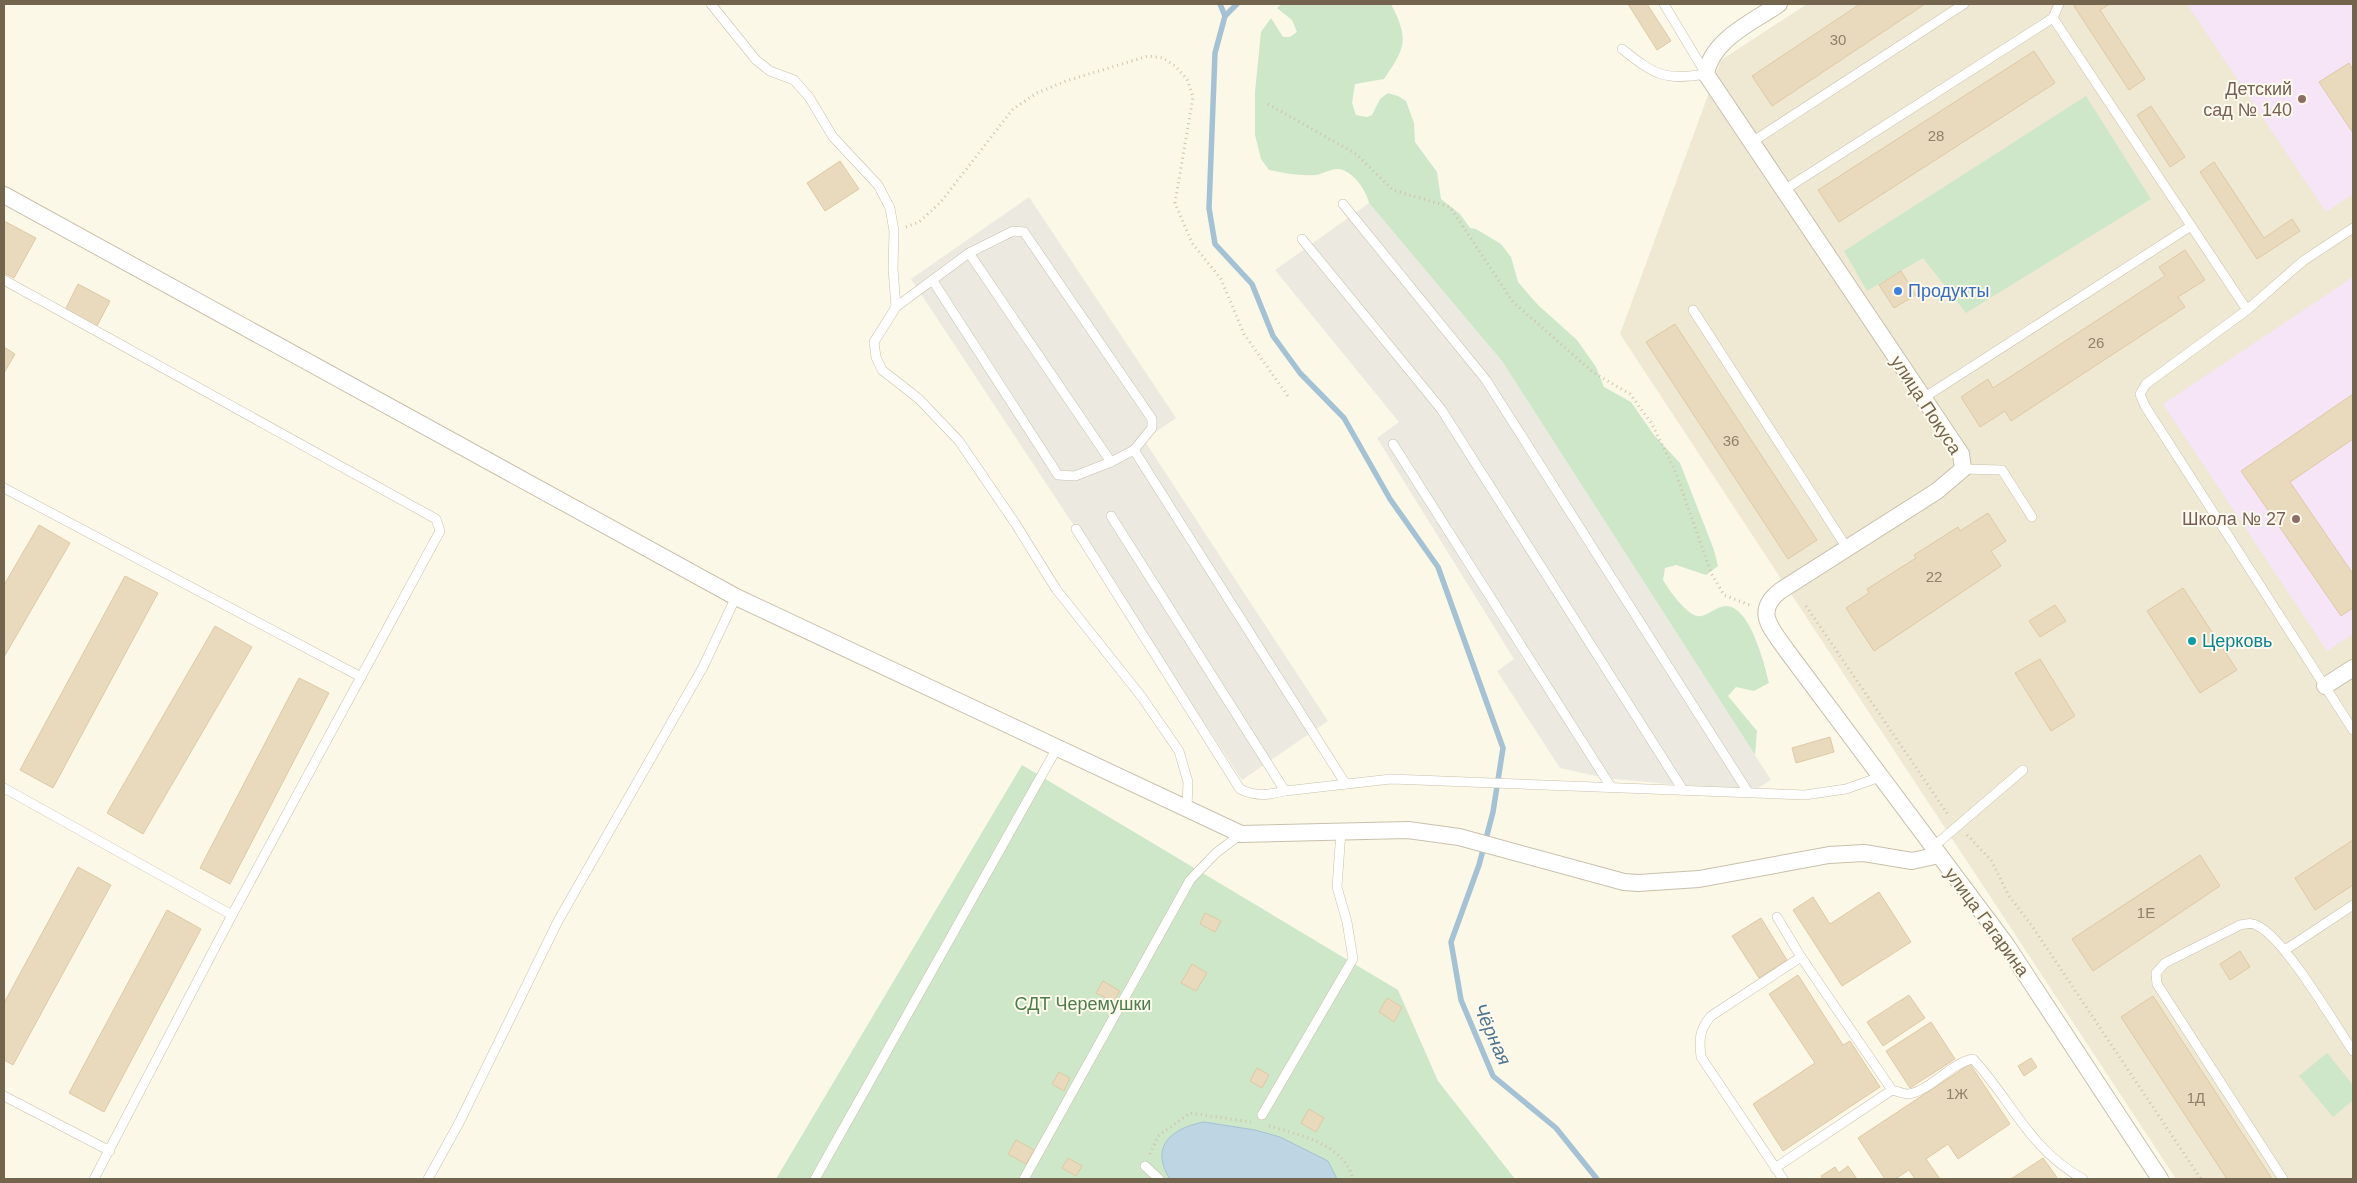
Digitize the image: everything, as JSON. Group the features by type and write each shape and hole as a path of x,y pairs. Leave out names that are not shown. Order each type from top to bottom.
{"street":[{"path":"1706,74 1708,62 1724,41 1779,4"},
{"name":"улица Покуса","path":"1706,74 1960,454 1963,469 1937,491 1780,590 1771,598 1766,608"},
{"path":"4,195 736,597 1241,834"},
{"path":"1766,608 1767,619 1787,651 1936,851"},
{"path":"2325,686 2353,668"},
{"name":"улица Гагарина","path":"1241,834 1408,830 1459,837 1624,882 1638,883 1700,879 1829,855 1864,853 1912,861 1936,851 2005,943 2160,1179"}],"lane":[{"path":"711,4 756,60 770,71 794,80 809,98 833,137 878,185 890,208 894,231 892,269 896,307"},
{"path":"1622,50 1644,67 1664,77 1686,77 1706,74 1664,4"},
{"path":"1752,142 1964,4"},
{"path":"1784,190 2053,18 2059,4"},
{"path":"2053,18 2247,310"},
{"path":"1343,204 1486,380 1748,792"},
{"path":"1922,399 2190,226"},
{"path":"2353,228 2304,261 2247,310 2146,384 2140,394 2145,406 2353,730"},
{"path":"933,280 1058,475 1075,476 1111,462 1134,450 1152,428 1152,419 1024,232 1013,231 969,253 896,307 874,342 876,357 882,370 919,399 959,441 1015,523 1056,589 1142,696 1180,751 1188,782 1187,808"},
{"path":"1302,239 1441,409 1683,790"},
{"path":"969,253 1111,462"},
{"path":"4,280 436,519 440,531 232,915 94,1179"},
{"path":"1693,310 1847,548"},
{"path":"1394,444 1611,787"},
{"path":"1134,450 1345,783"},
{"path":"1963,469 2002,470 2032,517"},
{"path":"4,488 361,677"},
{"path":"1112,516 1285,792"},
{"path":"1076,529 1240,789 1251,795 1260,796 1345,783 1391,779 1805,794 1846,789 1880,777"},
{"path":"428,1179 459,1123 558,921 702,668 736,597"},
{"path":"815,1179 1057,748"},
{"path":"1936,851 1958,826 2023,770"},
{"path":"4,788 232,915"},
{"path":"1260,1119 1353,959 1347,922 1337,887 1341,831"},
{"path":"1024,1179 1190,880 1216,853 1241,834"},
{"path":"2285,950 2353,905"},
{"path":"1778,917 1801,957 1892,1090 1908,1094 1925,1086 1963,1061 1973,1059 2027,1132 2061,1167 2083,1179"},
{"path":"2283,1179 2157,984 2156,973 2165,963 2240,925 2252,923 2260,926 2285,950 2353,1051"},
{"path":"1783,1179 1701,1057 1699,1037 1703,1025 1711,1016 1801,957"},
{"path":"1775,1168 1892,1090"},
{"path":"4,1096 110,1151"},
{"path":"1145,1166 1159,1179"}],"path":[{"path":"894,231 919,222 940,203 1013,109 1037,93 1066,81 1148,56 1163,58 1175,66 1187,79 1194,97 1175,203 1192,243 1221,279 1244,334 1290,399"},
{"path":"1268,104 1356,154 1393,190 1450,206 1512,302 1594,373 1630,394 1652,424 1676,473 1711,573 1724,595 1748,606 1766,608"},
{"path":"1806,606 1950,818 1991,860 2009,896 2032,926 2201,1179"},
{"path":"1145,1166 1158,1136 1190,1113 1260,1119 1308,1137 1340,1156 1353,1179"}],"shaded area":[{"path":"1807,4 2353,4 2353,1179 2176,1179 1620,334 1721,60"},
{"name":"Детский сад № 140","path":"2187,4 2353,4 2353,194 2326,212"},
{"path":"1029,197 1176,418 1144,440 1328,721 1242,780 911,279"},
{"path":"1369,203 1502,361 1771,780 1752,792 1605,778 1560,768 1497,671 1514,659 1377,438 1399,422 1275,270"},
{"name":"Школа № 27","path":"2353,277 2353,634 2327,651 2163,404"}],"green space":[{"path":"1282,4 1391,4 1401,26 1401,50 1384,79 1355,84 1352,103 1356,115 1367,117 1372,115 1380,99 1388,93 1406,101 1414,123 1415,142 1437,172 1441,199 1460,214 1470,228 1476,229 1501,244 1511,257 1518,282 1538,305 1577,340 1596,367 1604,387 1631,402 1654,435 1680,463 1714,550 1718,566 1706,575 1676,565 1665,568 1663,580 1678,601 1692,614 1700,616 1726,606 1735,609 1749,626 1760,651 1769,683 1754,691 1736,687 1728,696 1757,731 1755,755 1502,361 1369,203 1358,181 1348,172 1337,169 1318,175 1292,174 1269,170 1261,159 1255,135 1255,92 1261,32 1271,18 1283,37 1290,37 1297,32 1292,20 1277,8"},
{"path":"2086,96 2151,199 1966,313 1923,258 1867,291 1844,251"},
{"name":"СДТ Черемушки","path":"1022,765 1398,990 1438,1081 1515,1179 776,1179"},
{"path":"2327,1053 2353,1085 2353,1100 2333,1117 2299,1076"}],"water":[{"path":"1204,1122 1255,1130 1280,1137 1328,1161 1337,1179 1170,1179 1164,1167 1162,1157 1163,1148 1167,1140 1182,1129"}],"building":[{"path":"1628,4 1647,4 1671,41 1657,50"},
{"path":"1860,4 1925,4 1772,106 1752,76"},
{"path":"2077,4 2110,4 2100,10 2145,79 2129,90 2074,6"},
{"path":"2034,51 2055,83 1839,222 1818,190"},
{"path":"2349,63 2353,70 2353,133 2319,82"},
{"path":"2151,106 2185,157 2170,167 2137,115"},
{"path":"840,161 859,189 825,211 807,183"},
{"path":"2214,162 2264,238 2292,219 2300,231 2257,259 2200,172"},
{"path":"4,221 36,238 14,278 4,273"},
{"path":"2185,250 2205,280 2178,297 2185,307 2011,421 2005,411 1980,427 1961,397 1988,379 1993,388 2165,276 2159,267"},
{"path":"1901,271 1916,295 1894,308 1879,285"},
{"path":"78,284 110,301 97,326 65,310"},
{"path":"1675,324 1817,540 1788,559 1646,342"},
{"path":"4,347 15,354 4,373"},
{"path":"2353,394 2353,439 2290,482 2353,574 2353,608 2341,616 2241,471"},
{"path":"1988,513 2006,541 1991,551 2001,566 1874,651 1846,608 1869,593 1867,589 1916,558 1914,555 1958,527 1960,531"},
{"path":"39,525 70,543 4,657 4,585"},
{"path":"125,576 158,593 53,788 20,770"},
{"name":"Церковь","path":"2183,588 2237,670 2200,693 2147,611"},
{"path":"2055,605 2066,621 2040,637 2029,621"},
{"path":"215,626 252,647 143,834 107,813"},
{"path":"2040,659 2075,716 2051,731 2015,673"},
{"path":"299,678 329,693 230,884 200,868"},
{"path":"1830,737 1834,752 1796,763 1792,748"},
{"path":"2353,840 2353,885 2315,910 2295,878"},
{"path":"2200,855 2220,886 2093,971 2072,939"},
{"path":"78,867 111,885 13,1065 4,1060 4,1003"},
{"path":"1879,892 1911,942 1842,986 1793,910 1813,897 1830,924"},
{"path":"167,910 201,929 104,1112 69,1093"},
{"path":"1205,913 1221,921 1215,932 1200,924"},
{"path":"1761,918 1787,960 1759,978 1732,936"},
{"path":"2240,951 2250,967 2230,980 2220,964"},
{"path":"1192,964 1207,973 1196,991 1181,983"},
{"path":"1798,975 1843,1045 1850,1041 1880,1087 1783,1151 1753,1104 1815,1063 1769,994"},
{"path":"1103,981 1120,991 1113,1002 1096,993"},
{"path":"1909,995 1925,1018 1883,1046 1867,1022"},
{"path":"2153,996 2272,1179 2227,1179 2121,1017"},
{"path":"1387,998 1402,1007 1394,1022 1379,1012"},
{"path":"1931,1022 1955,1059 1910,1088 1886,1051"},
{"path":"2031,1058 2037,1067 2024,1076 2018,1066"},
{"path":"1970,1064 2010,1124 1958,1159 1948,1144 1926,1159 1940,1179 1915,1179 1909,1170 1895,1179 1885,1179 1858,1138"},
{"path":"1257,1068 1269,1075 1262,1088 1250,1081"},
{"path":"1059,1072 1070,1078 1064,1091 1052,1084"},
{"path":"1309,1109 1324,1118 1316,1132 1301,1123"},
{"path":"1016,1140 1034,1150 1026,1164 1008,1154"},
{"path":"1068,1158 1082,1166 1076,1176 1062,1168"},
{"path":"2043,1158 2058,1179 2011,1179"},
{"path":"1848,1166 1857,1179 1823,1179 1821,1176 1835,1167 1839,1173"}],"waterway":[{"name":"Чёрная","path":"1220,4 1225,16 1215,53 1209,208 1215,244 1252,284 1273,336 1300,373 1344,418 1390,499 1438,567 1503,748 1493,812 1479,865 1451,942 1461,1000 1493,1076 1556,1128 1597,1179"},
{"path":"1225,16 1237,4"}],"place":[{"name":"Детский сад № 140","path":"2302,99"},
{"name":"Продукты","path":"1898,291"},
{"name":"Школа № 27","path":"2296,519"},
{"name":"Церковь","path":"2192,641"}]}
